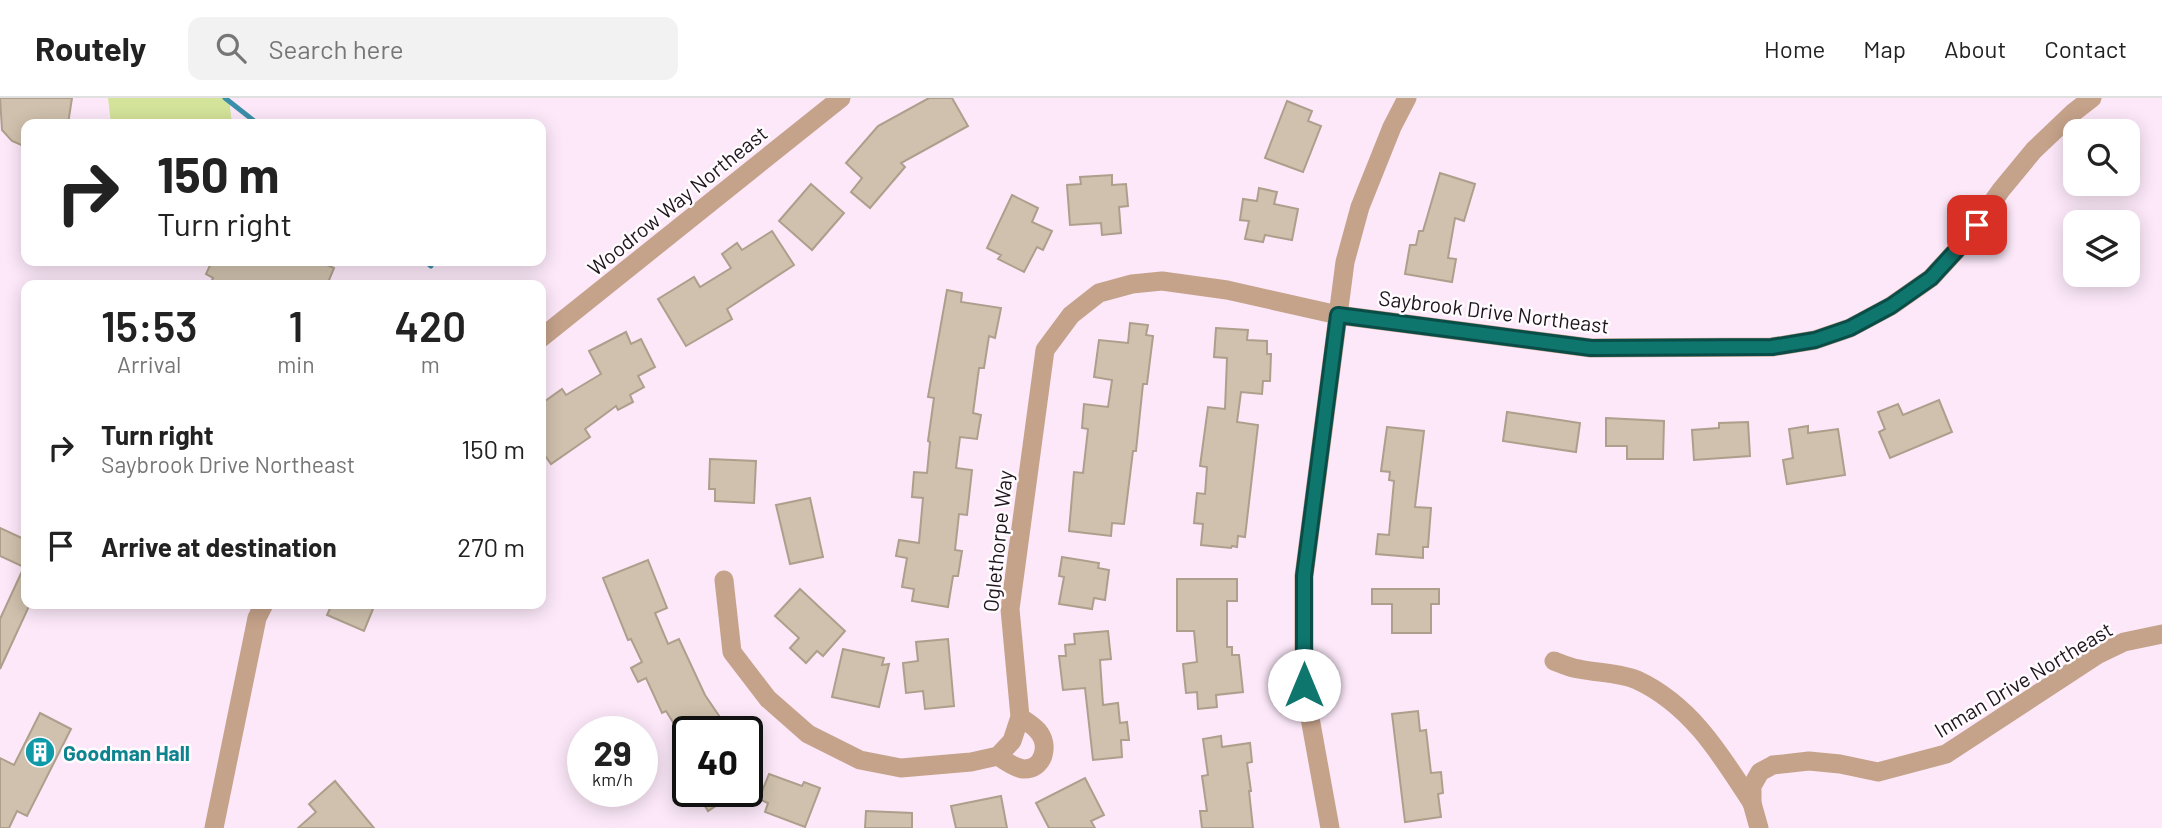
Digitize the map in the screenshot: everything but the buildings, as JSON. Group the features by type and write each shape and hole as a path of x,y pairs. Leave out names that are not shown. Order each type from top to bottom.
{"street":[{"name":"Woodrow Way Northeast","path":"546,334 841,98"},
{"path":"1330,828 1304,685 1304,576 1345,262 1360,207 1392,127 1407,98"},
{"name":"Saybrook Drive Northeast","path":"1338,315 1591,348 1772,347 1815,340 1850,328 1891,306 1931,278 1964,242 2034,150 2092,98"},
{"name":"Oglethorpe Way","path":"1020,717 1010,609 1045,350 1070,315 1099,293 1132,284 1162,281 1227,290 1338,315"},
{"path":"723,580 732,652 768,699 808,734 860,760 901,768 971,762 998,756 1012,741 1020,717 1038,731 1044,742 1045,751 1040,761 1032,768 1020,769 998,756"},
{"path":"214,828 257,618 262,609"},
{"name":"Inman Drive Northeast","path":"1752,803 1752,786 1760,772 1773,765 1809,761 1878,772 1946,754 2097,655 2124,642 2162,634"},
{"path":"1553,661 1577,669 1635,680 1675,704 1710,738 1752,803 1759,828"}],"green space":[{"path":"108,98 229,98 231,119 110,119"}],"waterway":[{"path":"225,98 252,119"}],"place":[{"name":"Goodman Hall","path":"40,752"}],"route":[{"path":"1304,685 1304,576 1338,315 1591,348 1772,347 1815,340 1850,328 1891,306 1931,278 1977,225"}]}
